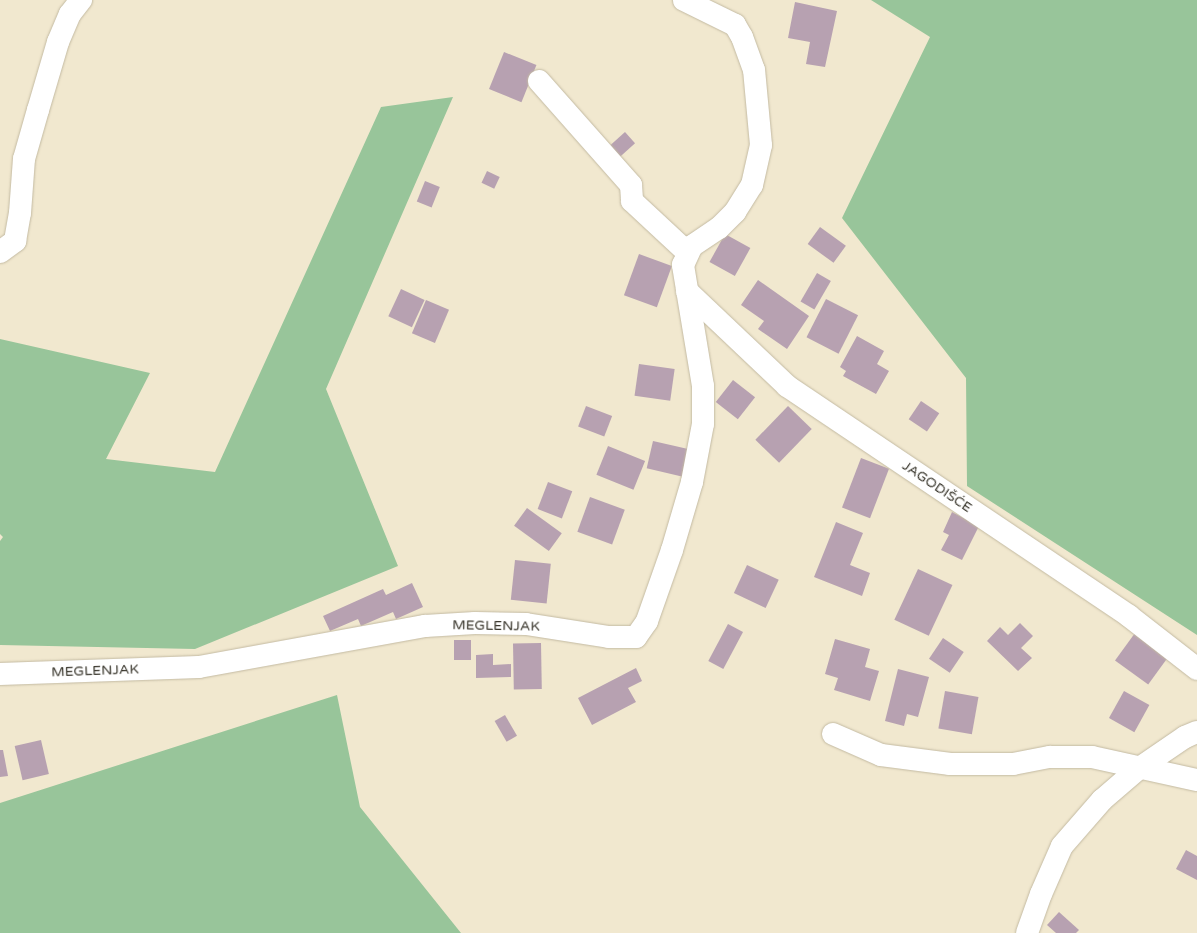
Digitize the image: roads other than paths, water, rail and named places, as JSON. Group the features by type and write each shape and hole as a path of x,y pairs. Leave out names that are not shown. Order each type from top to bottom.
{"street":[{"path":"0,252 14,241 20,213 24,159 58,42 70,14 80,0"},
{"path":"684,0 735,25 742,37 754,70 761,145 752,184 735,212 719,228 692,246 688,253 683,265 687,291"},
{"path":"539,81 631,185 632,201 688,253"},
{"name":"JAGODIŠĆE","path":"687,291 787,386 1129,616 1197,669"},
{"name":"MEGLENJAK","path":"0,674 198,667 425,626 455,624 526,624 609,637 636,638 647,622 672,550 692,482 703,424 703,386 687,291"},
{"path":"1028,933 1041,894 1062,846 1102,800 1138,769 1185,737 1197,732"},
{"path":"833,734 881,755 950,764 1013,764 1050,757 1092,757 1138,769 1197,780"}]}
